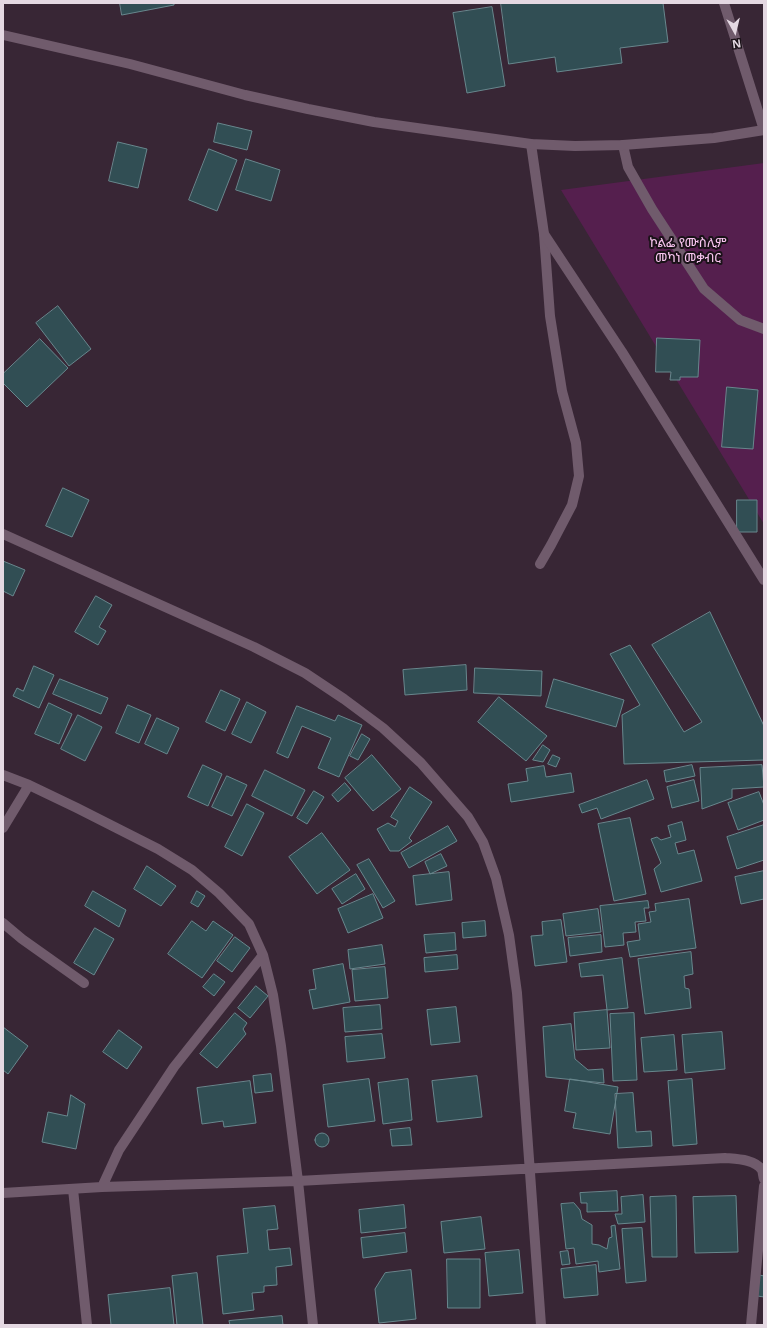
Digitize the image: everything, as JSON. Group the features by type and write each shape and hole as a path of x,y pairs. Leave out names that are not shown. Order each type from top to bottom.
{"street":[{"path":"3,35 130,64 245,95 374,122 531,144 575,146 622,145 714,138 764,130 724,3"},
{"path":"531,144 544,234 550,316 562,391 576,443 579,476 572,505 540,564"},
{"path":"622,145 628,167 652,209 704,289 740,320 764,329"},
{"path":"544,234 626,359 764,580"},
{"path":"3,534 254,647 305,673 344,699 383,728 421,763 468,817 483,842 496,878 509,935 517,993 531,1169 541,1325"},
{"path":"3,775 29,786 158,849 192,870 219,893 249,924 263,955 273,995 298,1181 313,1325"},
{"path":"3,828 29,786"},
{"path":"3,923 22,939 84,983"},
{"path":"102,1187 119,1150 174,1067 263,955"},
{"path":"3,1193 102,1187 298,1181 725,1158 741,1159 754,1163 762,1170 764,1179"},
{"path":"751,1325 764,1186"},
{"path":"73,1189 87,1325"}],"green space":[{"name":"ኮልፌ የሙስሊም መካነ መቃብር","path":"764,163 764,524 561,190"}],"building":[{"path":"120,3 174,3 174,5 122,15"},
{"path":"501,3 663,3 668,42 620,48 622,63 557,72 555,57 509,64"},
{"path":"492,7 505,86 467,93 453,13"},
{"path":"218,123 252,131 247,150 214,142"},
{"path":"118,142 147,149 138,188 109,181"},
{"path":"209,149 237,160 217,211 189,200"},
{"path":"246,159 280,170 271,201 236,190"},
{"path":"58,306 91,349 69,366 36,323"},
{"path":"657,338 700,340 698,377 680,377 680,380 670,380 671,372 656,372"},
{"path":"40,339 68,368 27,407 3,383 3,374"},
{"path":"727,387 758,390 753,449 722,447"},
{"path":"63,488 89,500 72,537 46,526"},
{"path":"737,500 757,500 757,532 737,532"},
{"path":"3,561 25,570 13,596 3,591"},
{"path":"96,596 112,605 99,627 106,631 98,645 75,632"},
{"path":"710,612 764,726 764,760 624,764 622,715 640,705 610,654 630,645 684,732 702,722 652,645"},
{"path":"466,665 467,690 405,695 403,670"},
{"path":"34,666 54,675 39,708 13,696 17,688 23,691"},
{"path":"475,668 542,671 541,696 474,693"},
{"path":"60,679 108,698 101,714 53,694"},
{"path":"554,679 624,700 616,727 546,707"},
{"path":"221,690 240,699 225,731 206,722"},
{"path":"499,697 547,736 526,761 478,722"},
{"path":"247,702 266,712 251,743 232,734"},
{"path":"49,703 72,714 59,744 35,734"},
{"path":"128,705 151,715 139,743 116,733"},
{"path":"297,706 335,721 338,715 362,725 339,777 318,768 331,738 302,726 288,758 277,753"},
{"path":"78,715 102,727 85,761 61,749"},
{"path":"157,718 179,728 167,754 145,744"},
{"path":"362,734 370,739 358,760 350,756"},
{"path":"543,745 550,750 543,762 533,760"},
{"path":"372,755 401,789 373,811 345,778"},
{"path":"553,755 560,758 556,767 548,764"},
{"path":"203,765 222,774 208,806 188,797"},
{"path":"692,765 695,776 666,782 664,771"},
{"path":"762,765 764,787 732,789 732,798 702,809 700,768"},
{"path":"544,766 546,777 571,773 574,792 511,802 508,784 528,781 526,769"},
{"path":"265,770 305,790 292,816 252,796"},
{"path":"227,776 247,785 232,816 212,807"},
{"path":"647,780 654,799 601,819 597,808 582,813 579,805"},
{"path":"694,780 699,801 672,808 667,787"},
{"path":"345,783 351,790 338,802 332,795"},
{"path":"410,787 432,802 409,838 412,841 399,851 390,851 377,829 388,823 395,827 398,821 391,817"},
{"path":"314,791 324,797 307,824 297,818"},
{"path":"759,792 764,805 764,820 738,830 728,803"},
{"path":"247,804 264,813 242,856 225,847"},
{"path":"630,818 646,894 614,901 598,824"},
{"path":"682,822 686,840 675,843 678,854 694,850 702,881 661,892 654,869 661,863 651,839 657,837 661,840 671,837 668,826"},
{"path":"764,825 764,860 737,869 727,837"},
{"path":"448,826 457,841 409,868 401,853"},
{"path":"322,833 350,870 317,894 289,857"},
{"path":"441,854 447,866 430,874 425,862"},
{"path":"369,859 395,901 383,908 357,865"},
{"path":"147,866 176,886 161,906 134,889"},
{"path":"764,871 764,899 741,904 735,877"},
{"path":"449,872 452,900 416,905 413,876"},
{"path":"356,874 365,889 342,904 332,889"},
{"path":"93,891 126,910 119,927 85,906"},
{"path":"197,891 205,896 198,907 191,903"},
{"path":"373,894 383,918 348,933 338,909"},
{"path":"689,899 696,948 630,957 627,942 640,940 638,924 651,922 649,912 656,911 655,904"},
{"path":"648,901 649,908 644,908 646,921 635,922 636,932 623,933 624,945 605,947 600,906"},
{"path":"598,909 601,932 566,936 563,914"},
{"path":"561,920 567,962 535,966 531,936 543,935 542,922"},
{"path":"192,921 206,931 213,921 233,935 202,978 168,954"},
{"path":"485,921 486,936 463,938 462,923"},
{"path":"95,928 114,939 94,975 74,963"},
{"path":"455,933 456,950 426,953 424,935"},
{"path":"601,935 602,952 570,956 568,938"},
{"path":"235,937 250,948 232,972 217,961"},
{"path":"382,945 385,964 350,969 348,950"},
{"path":"691,952 693,974 684,976 685,988 689,989 691,1008 645,1014 638,959"},
{"path":"457,955 458,969 425,972 424,958"},
{"path":"622,958 628,1008 607,1010 603,975 581,977 579,964"},
{"path":"343,964 350,1002 313,1009 309,990 316,989 313,970"},
{"path":"385,967 388,998 355,1001 352,970"},
{"path":"214,974 225,982 214,996 203,987"},
{"path":"256,986 268,996 250,1018 238,1008"},
{"path":"380,1005 382,1029 345,1032 343,1008"},
{"path":"456,1007 460,1042 431,1045 427,1010"},
{"path":"607,1010 610,1048 576,1050 574,1013"},
{"path":"235,1013 247,1023 243,1029 246,1034 217,1068 200,1054"},
{"path":"634,1013 637,1080 613,1081 610,1014"},
{"path":"571,1024 575,1059 588,1070 603,1069 604,1083 546,1077 543,1027"},
{"path":"3,1027 28,1046 8,1074 3,1070"},
{"path":"119,1030 142,1047 127,1069 103,1052"},
{"path":"722,1032 725,1069 685,1073 682,1035"},
{"path":"382,1034 385,1058 347,1062 345,1037"},
{"path":"674,1035 677,1070 644,1072 641,1038"},
{"path":"271,1074 273,1091 255,1093 253,1076"},
{"path":"477,1076 482,1117 437,1122 432,1081"},
{"path":"369,1079 375,1121 328,1127 323,1085"},
{"path":"408,1079 412,1120 383,1124 378,1083"},
{"path":"570,1079 618,1087 610,1134 573,1128 576,1113 565,1111"},
{"path":"692,1079 697,1144 673,1146 668,1081"},
{"path":"250,1081 256,1123 224,1127 223,1121 202,1124 197,1088"},
{"path":"633,1093 636,1132 651,1131 652,1146 618,1148 615,1094"},
{"path":"71,1095 85,1104 76,1149 42,1142 48,1112 67,1116"},
{"path":"410,1128 412,1145 392,1146 390,1130"},
{"path":"322,1133 327,1135 329,1140 327,1145 322,1147 317,1145 315,1140 317,1135"},
{"path":"617,1191 618,1211 587,1212 587,1203 581,1203 580,1193"},
{"path":"643,1195 645,1222 618,1224 615,1214 622,1214 621,1197"},
{"path":"676,1196 677,1257 652,1257 650,1197"},
{"path":"736,1196 738,1252 695,1253 693,1197"},
{"path":"574,1203 580,1210 582,1219 592,1225 592,1244 599,1245 607,1249 609,1238 612,1237 611,1226 615,1225 620,1269 599,1272 598,1261 576,1264 574,1248 566,1249 561,1204"},
{"path":"404,1205 406,1228 361,1233 359,1210"},
{"path":"275,1206 278,1229 267,1230 269,1250 290,1248 292,1265 276,1267 277,1285 264,1286 264,1292 252,1293 254,1310 223,1314 217,1256 248,1253 243,1209"},
{"path":"481,1217 485,1249 444,1253 441,1222"},
{"path":"642,1228 646,1281 626,1283 622,1229"},
{"path":"405,1233 407,1252 363,1258 361,1238"},
{"path":"519,1250 523,1293 489,1296 485,1253"},
{"path":"568,1251 570,1264 562,1265 560,1252"},
{"path":"447,1259 480,1259 480,1308 448,1308"},
{"path":"596,1265 598,1295 564,1298 561,1269"},
{"path":"411,1270 416,1319 379,1323 375,1289 385,1273"},
{"path":"197,1273 203,1325 177,1325 172,1276"},
{"path":"755,1274 764,1276 764,1297 751,1295"},
{"path":"170,1288 174,1325 111,1325 108,1295"},
{"path":"282,1316 283,1325 230,1325 229,1321"}]}
